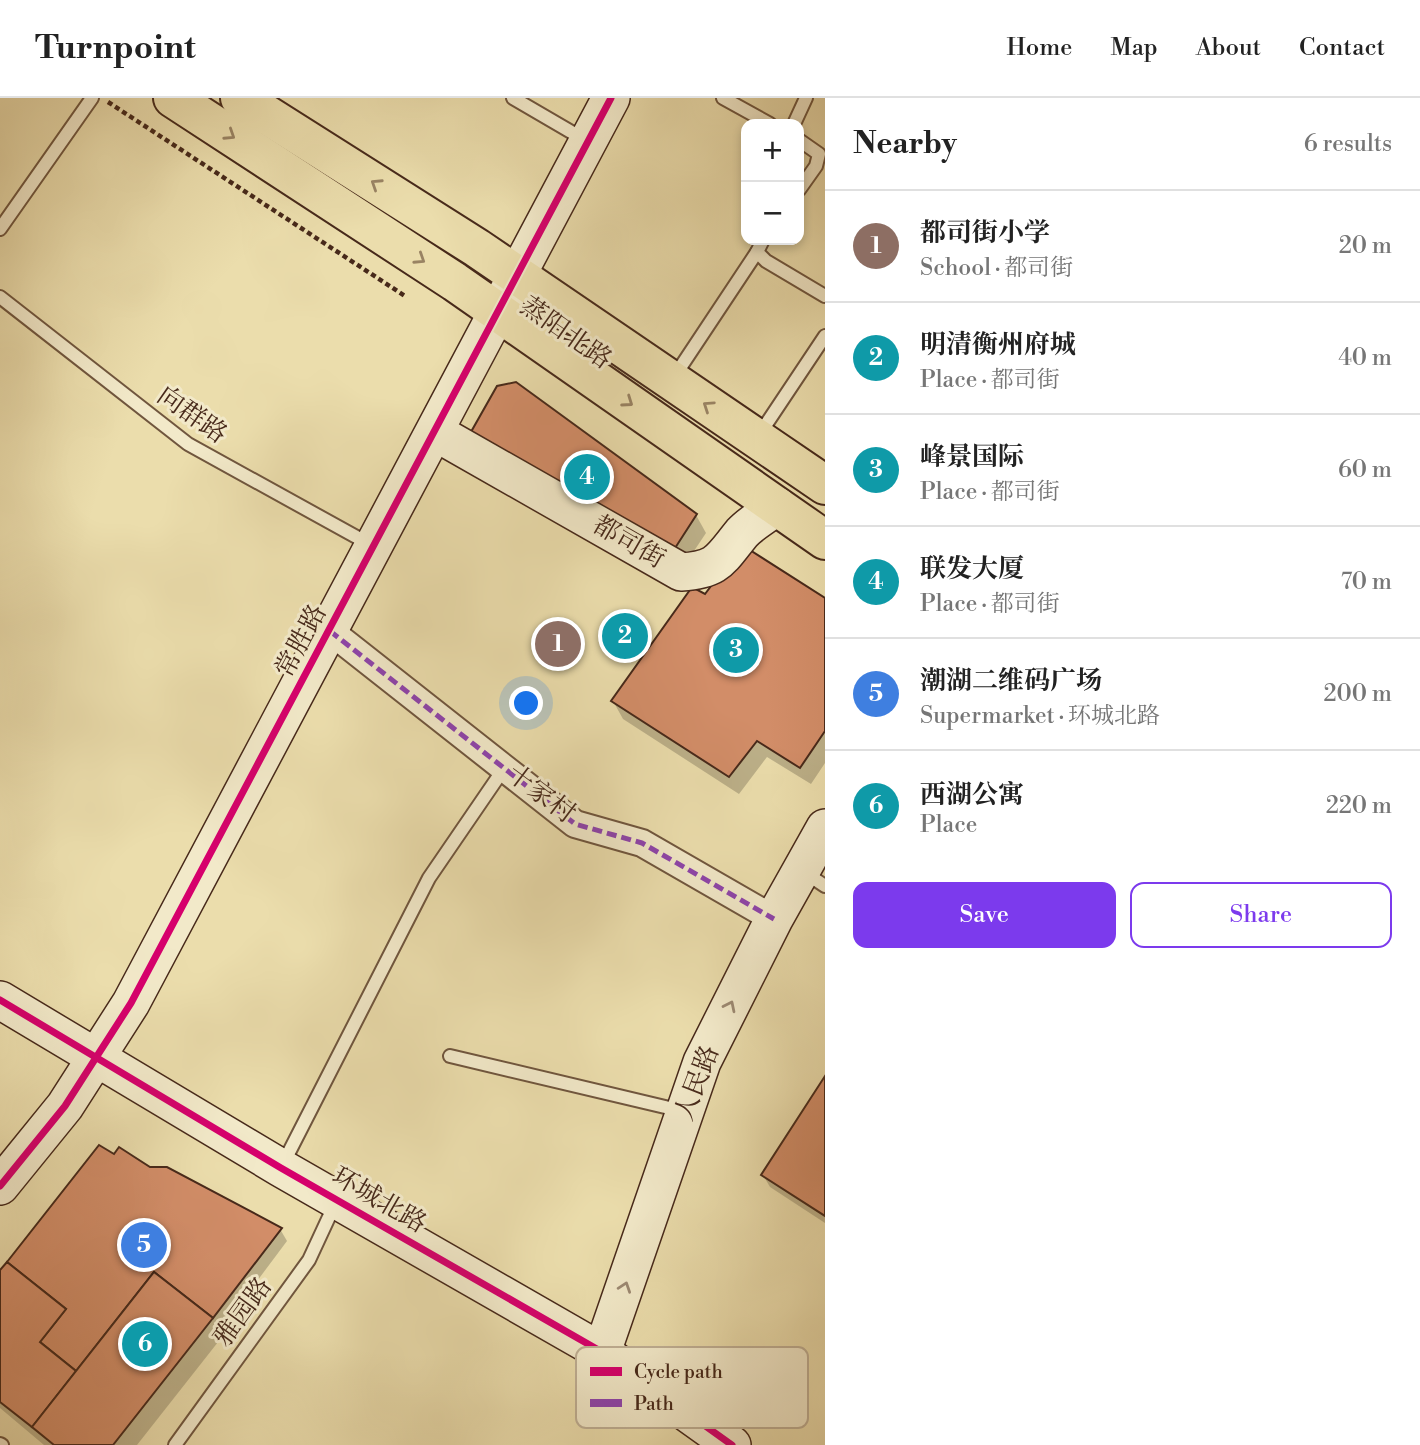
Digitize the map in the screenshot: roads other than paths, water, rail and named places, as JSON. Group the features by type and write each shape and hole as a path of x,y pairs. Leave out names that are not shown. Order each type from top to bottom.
{"main road":[{"name":"蒸阳北路","path":"173,98 498,312 825,540"},
{"name":"蒸阳北路","path":"259,105 825,485"}],"street":[{"name":"常胜路","path":"0,1186 65,1106 131,1003 611,98"},
{"name":"都司街","path":"435,432 681,572 706,570 725,558 744,531 777,506"},
{"name":"十家村","path":"330,631 575,824 642,844 774,919"},
{"name":"人民路","path":"604,1347 702,1062 774,919 813,878 825,828"},
{"name":"环城北路","path":"0,1000 281,1168 593,1347"},
{"name":"常胜路","path":"0,1168 95,1057"},
{"name":"环城北路","path":"708,1428 732,1445"}],"lane":[{"path":"0,229 92,98"},
{"path":"513,98 588,142"},
{"path":"723,98 761,119"},
{"path":"796,119 806,98"},
{"path":"804,144 819,154 816,166 804,183"},
{"path":"671,381 760,245"},
{"path":"757,252 766,261 825,296"},
{"name":"向群路","path":"0,297 188,444 374,547"},
{"path":"756,439 825,336"},
{"path":"281,1168 429,878 505,767"},
{"path":"450,1056 685,1112"},
{"name":"雅园路","path":"175,1445 309,1260 337,1200"}],"place":[{"name":"联发大厦","path":"587,477"},
{"name":"明清衡州府城","path":"625,636"},
{"name":"都司街小学","path":"558,644"},
{"name":"峰景国际","path":"736,650"},
{"name":"潮湖二维码广场","path":"144,1245"},
{"name":"西湖公寓","path":"145,1344"}]}
